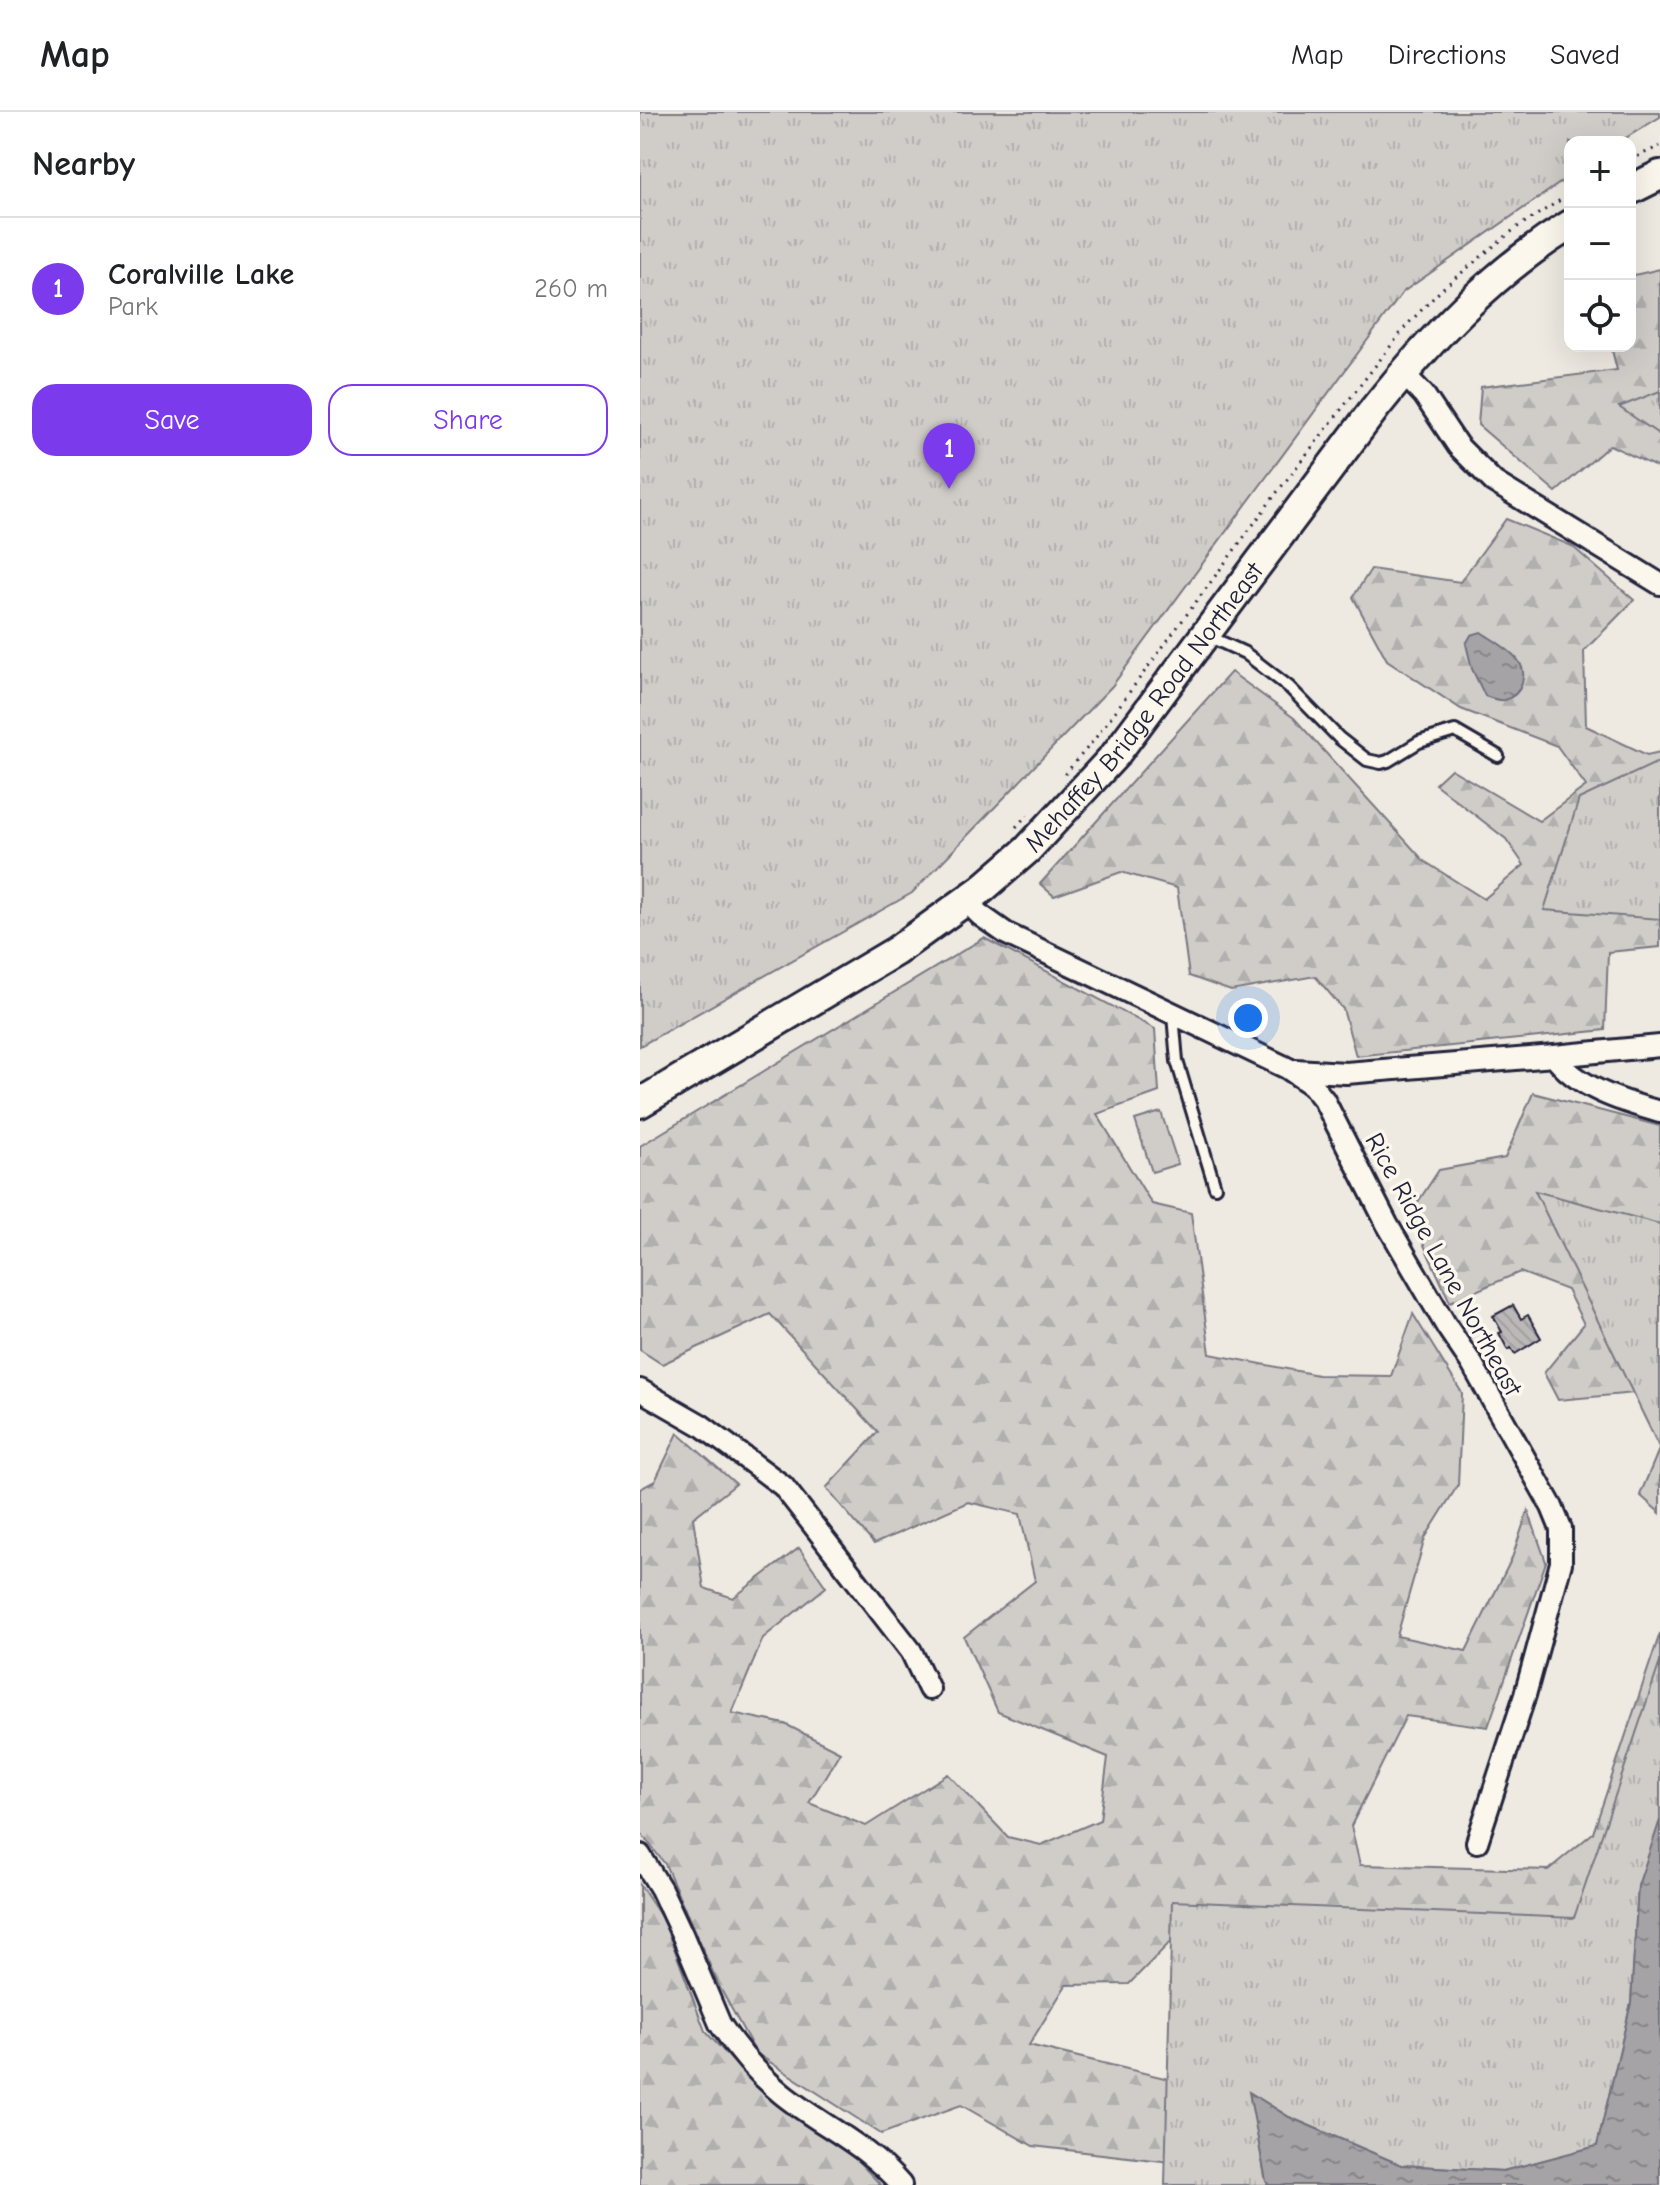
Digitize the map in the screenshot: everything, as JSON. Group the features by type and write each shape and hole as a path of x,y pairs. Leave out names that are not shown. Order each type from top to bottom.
{"main road":[{"path":"1636,187 1660,175"},
{"name":"Mehaffey Bridge Road Northeast","path":"640,1103 896,951 966,901 1027,850 1115,755 1403,373 1457,314 1512,266 1564,229"}],"street":[{"path":"1403,373 1424,395 1458,446 1494,482 1660,584"},
{"name":"Rice Ridge Lane Northeast","path":"966,901 1007,934 1287,1068 1312,1085 1324,1100 1387,1224 1472,1364 1552,1507 1561,1529 1561,1563 1556,1587 1477,1842"},
{"path":"1287,1068 1346,1073 1660,1046"},
{"path":"1554,1056 1560,1064 1591,1086 1628,1103 1660,1112"},
{"path":"640,1390 701,1425 783,1486 911,1651 929,1689"},
{"path":"640,1855 661,1889 720,2024 733,2044 783,2094 867,2151 901,2185"}],"lane":[{"path":"1206,635 1245,653 1367,760 1388,761 1419,742 1455,731 1498,756"},
{"path":"1173,1015 1177,1061 1215,1187"}],"path":[{"path":"1636,157 1660,146"},
{"path":"1060,780 1094,740 1278,491 1407,325 1443,288 1516,228 1564,198"},
{"path":"1009,836 1030,813"}],"green space":[{"path":"640,112 1660,112 1660,117 1629,136 1564,136 1564,180 1403,292 1112,686 912,893 640,1046"},
{"path":"1660,269 1660,469 1610,445 1556,492 1478,425 1481,387 1617,370 1612,352 1636,352 1636,275"},
{"path":"1660,391 1660,435 1619,407"},
{"path":"1506,519 1572,546 1634,600 1584,651 1586,726 1647,755 1660,752 1660,947 1608,952 1605,1030 1356,1056 1343,1009 1315,976 1231,991 1189,976 1177,888 1121,872 1054,896 1040,884 1231,672 1294,718 1424,861 1484,899 1524,865 1506,839 1435,784 1451,769 1539,821 1586,786 1557,746 1461,709 1387,660 1353,597 1371,569 1460,582"},
{"path":"1660,761 1660,919 1544,910 1579,799"},
{"path":"984,938 1155,1029 1159,1092 1097,1114 1152,1204 1191,1213 1210,1354 1318,1375 1391,1376 1413,1314 1462,1393 1458,1485 1425,1538 1397,1636 1466,1651 1512,1558 1528,1510 1546,1562 1488,1727 1406,1716 1351,1826 1360,1865 1548,1870 1593,1833 1660,1633 1660,1739 1595,1966 1191,1921 1129,1984 1066,1985 1029,2045 1177,2081 1206,2166 1033,2146 961,2105 881,2134 756,2053 719,1986 665,1864 640,1832 640,1489 655,1481 678,1433 736,1484 693,1518 704,1588 733,1598 799,1548 826,1587 763,1638 732,1713 785,1724 840,1752 809,1803 866,1826 948,1774 1008,1837 1041,1845 1100,1820 1108,1757 998,1712 964,1637 1035,1581 1020,1514 968,1502 874,1544 826,1488 878,1432 770,1314 662,1364 640,1350 640,1146"},
{"path":"1533,1093 1660,1126 1660,1410 1646,1392 1558,1400 1544,1373 1584,1324 1567,1290 1520,1272 1450,1302 1410,1214 1439,1170 1505,1158"},
{"path":"1161,1112 1178,1164 1152,1172 1135,1120"},
{"path":"1535,1191 1660,1224 1660,1449"},
{"path":"1660,1447 1660,1513 1640,1495"},
{"path":"1660,1662 1660,1824 1638,1886 1631,2003 1597,2146 1503,2171 1401,2165 1289,2117 1250,2093 1269,2185 1165,2185 1172,1901 1574,1918"},
{"path":"640,1885 664,1921 705,2031 742,2071 854,2157 881,2185 640,2185"}],"water":[{"path":"1481,632 1509,651 1521,665 1523,677 1520,689 1504,700 1485,696 1472,669 1466,644 1471,635"},
{"path":"1660,1820 1660,2185 1269,2185 1249,2092 1289,2117 1401,2165 1503,2171 1597,2146 1631,2003 1638,1886"}],"building":[{"path":"1513,1305 1521,1319 1528,1315 1541,1338 1515,1354 1511,1348 1508,1350 1493,1316"}],"place":[{"name":"Coralville Lake","path":"949,489"}]}
